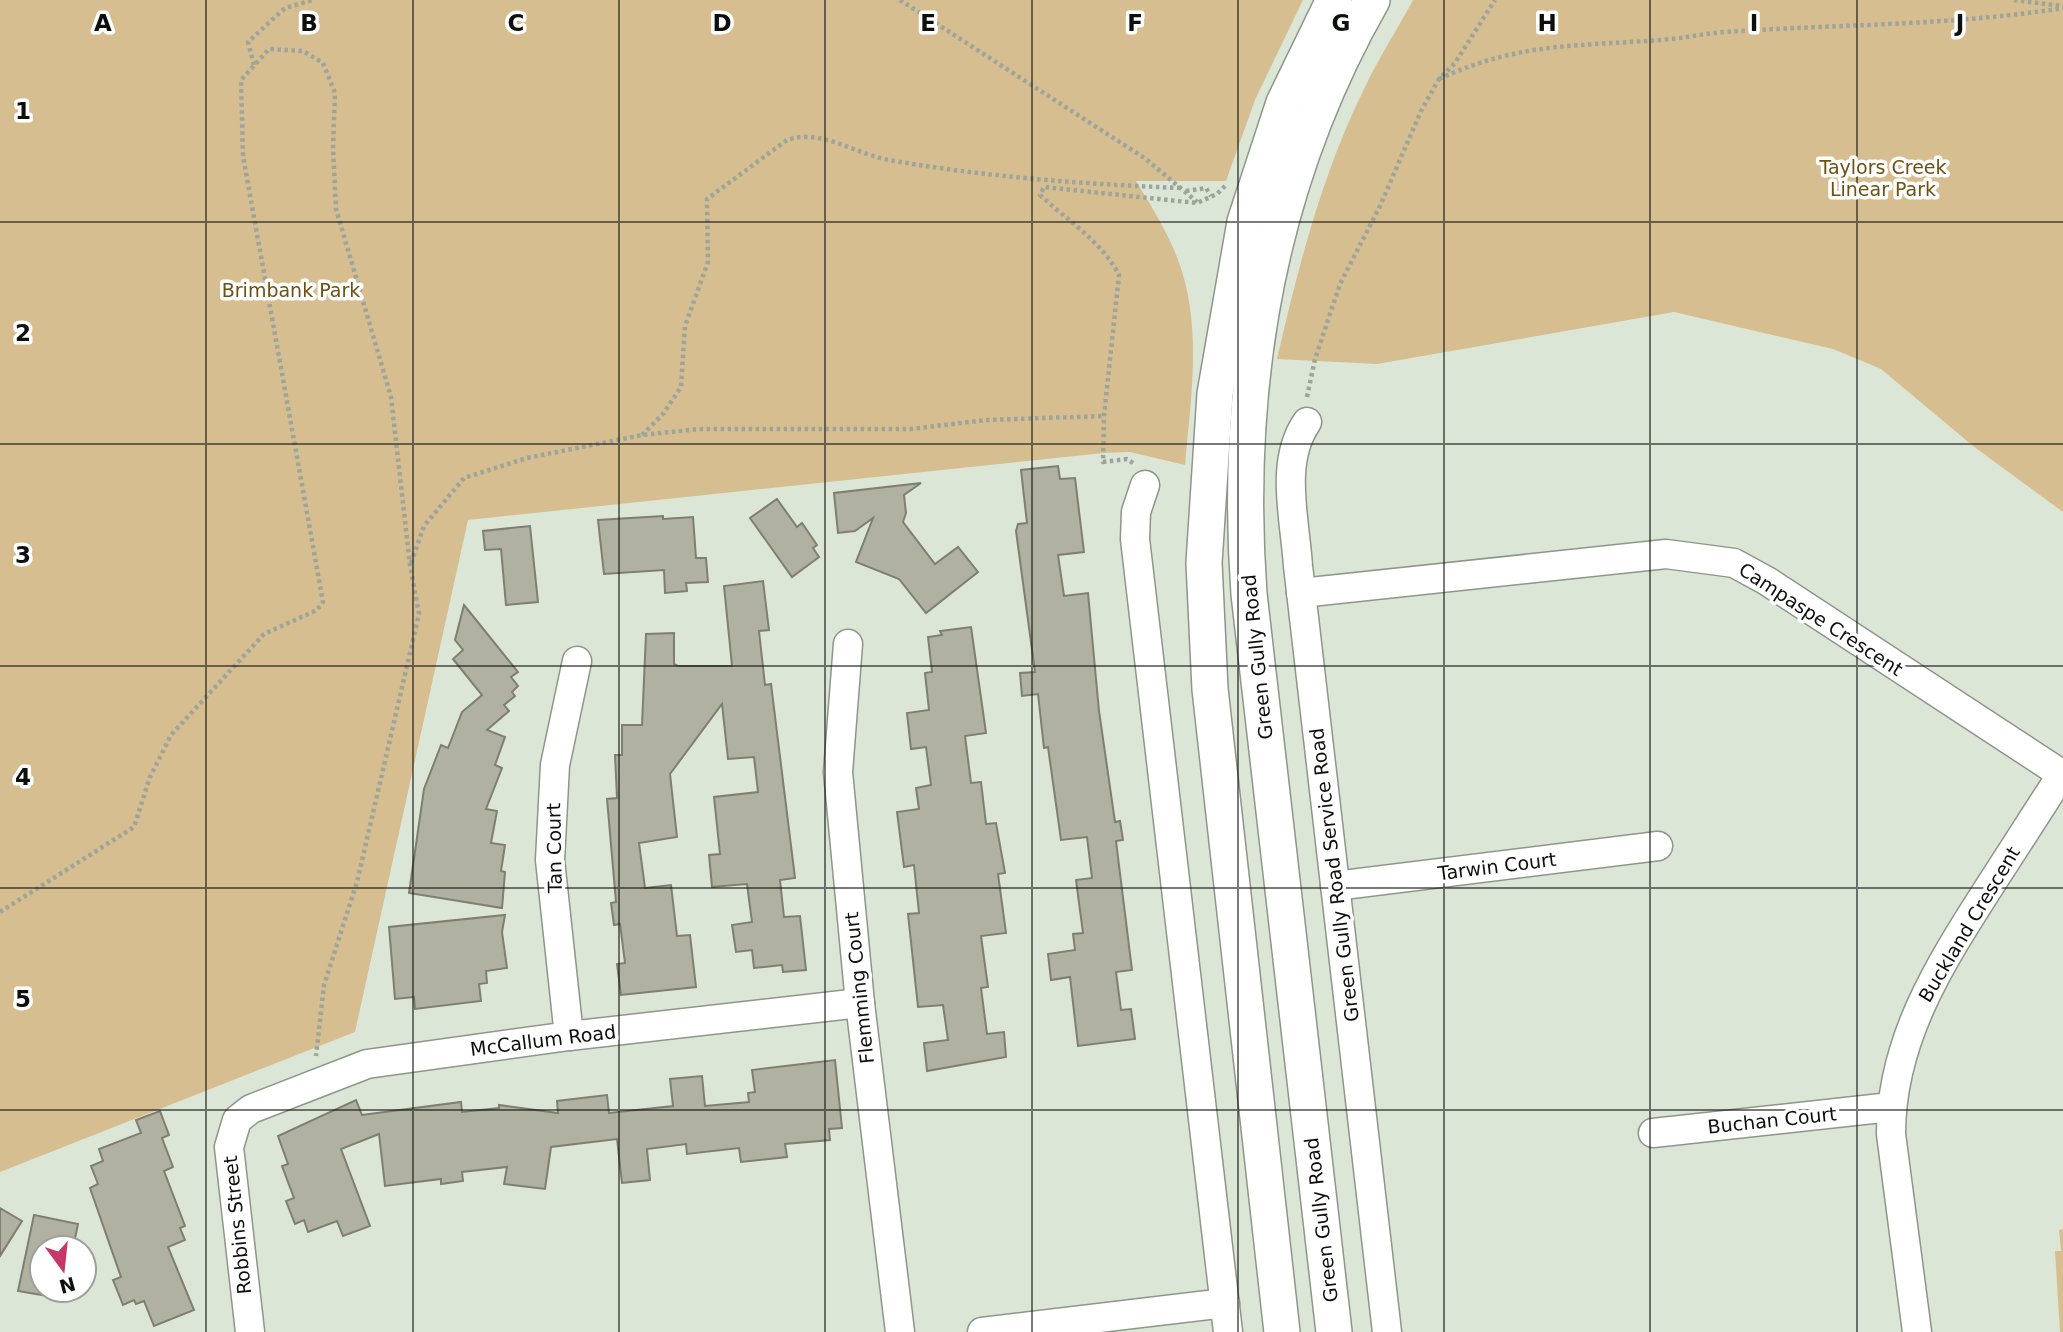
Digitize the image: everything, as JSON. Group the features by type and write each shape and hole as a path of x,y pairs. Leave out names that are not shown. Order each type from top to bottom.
{"main road":[{"path":"1282,1332 1210,689 1204,549 1214,394 1245,222 1284,103 1334,0"},
{"name":"Green Gully Road","path":"1334,1332 1250,594 1244,518 1244,458 1256,336 1271,257 1294,179 1322,105 1372,0"}],"street":[{"name":"Green Gully Road Service Road","path":"1307,422 1292,448 1291,467 1301,593 1387,1332"},
{"path":"1145,485 1136,512 1135,539 1228,1332"},
{"name":"Campaspe Crescent","path":"1301,593 1666,554 1734,563 1767,581 2062,775"},
{"name":"Flemming Court","path":"848,644 838,772 860,1003 900,1332"},
{"name":"Tan Court","path":"569,1036 550,860 555,765 577,661"},
{"name":"Buckland Crescent","path":"1917,1332 1891,1134 1891,1107 1899,1065 1908,1035 1938,969 2062,775"},
{"name":"Tarwin Court","path":"1335,886 1658,846"},
{"name":"McCallum Road","path":"237,1120 251,1109 367,1064 569,1036 860,1003"},
{"name":"Buchan Court","path":"1653,1133 1891,1107"},
{"name":"Robbins Street","path":"237,1120 229,1147 250,1332"},
{"path":"982,1332 1225,1303"}],"path":[{"path":"254,65 248,42 285,8 313,0"},
{"path":"900,0 1146,159 1197,203"},
{"path":"1307,422 1308,386 1340,284 1439,79 1455,63 1495,0"},
{"path":"2014,0 2063,7"},
{"path":"1439,79 1479,61 1552,46 1675,39 1725,32 1972,20 2063,7"},
{"path":"0,912 134,827 150,777 171,735 264,634 317,610 323,602 243,156 241,80 269,48 303,51 323,63 335,93 333,148 336,209 391,397 410,565 419,614 357,882 324,985 313,1084"},
{"path":"642,435 663,414 681,387 685,326 708,262 707,199 787,140 801,135 817,136 874,157 1005,178 1183,190 1206,188 1211,196"},
{"path":"1145,485 1140,471 1127,459 1103,462 1104,416 1119,275 1113,264 1093,243 1041,195 1044,187 1175,201"},
{"path":"410,565 424,526 464,478 527,458 642,435 699,429 911,429 986,420 1104,416"}],"green space":[{"name":"Brimbank Park","path":"0,0 1303,0 1255,100 1226,181 1136,181 1173,247 1185,282 1190,308 1193,360 1185,465 1130,452 1103,453 468,520 355,1032 0,1172"},
{"name":"Taylors Creek Linear Park","path":"1413,0 2063,0 2063,512 1973,446 1881,369 1833,349 1674,312 1377,364 1277,359 1303,256 1336,154 1369,78"},
{"path":"2063,1229 2063,1332 2060,1332 2055,1251 2061,1251 2059,1230"}],"building":[{"path":"1058,466 1060,479 1075,478 1084,552 1058,555 1064,596 1088,593 1099,711 1115,822 1120,821 1123,840 1116,841 1132,970 1116,972 1121,1010 1131,1009 1135,1039 1078,1046 1070,977 1051,980 1048,954 1075,950 1073,934 1083,933 1076,880 1092,878 1087,837 1061,840 1048,747 1044,748 1038,694 1022,696 1020,673 1035,672 1016,531 1018,524 1027,523 1021,470"},
{"path":"921,483 904,495 906,513 903,522 935,564 958,547 978,572 926,613 899,579 856,562 873,518 855,531 838,533 834,493"},
{"path":"777,499 797,527 802,523 817,545 813,548 819,557 792,577 750,518"},
{"path":"663,516 663,519 693,517 696,558 706,558 708,582 686,583 687,591 665,593 664,570 604,574 598,520"},
{"path":"530,526 538,602 506,605 501,549 485,550 483,531"},
{"path":"763,581 769,630 759,631 765,685 771,684 795,878 780,880 784,917 800,916 806,970 783,972 782,965 754,968 752,950 736,952 732,925 752,922 747,884 712,887 709,855 720,854 714,797 758,792 754,757 728,759 722,704 670,774 677,837 639,843 645,888 671,885 677,936 690,935 696,987 621,995 617,964 625,963 620,924 614,925 611,903 616,902 607,799 617,798 615,755 622,755 622,725 642,725 646,634 674,633 674,664 678,666 732,666 724,586"},
{"path":"464,605 518,672 511,677 518,686 512,692 515,696 504,705 509,711 487,730 505,737 495,765 502,768 486,809 497,811 491,843 505,845 501,871 505,872 502,908 409,893 424,789 441,745 448,748 462,712 482,695 453,659 463,650 455,640"},
{"path":"971,627 986,733 965,736 971,783 981,782 986,824 996,823 1005,873 998,874 1006,933 981,936 988,987 981,988 987,1034 1004,1032 1006,1057 927,1071 924,1043 948,1040 943,1005 918,1007 908,914 919,913 914,865 904,867 897,812 919,809 916,788 931,785 926,747 911,749 907,713 929,710 925,673 932,672 928,637 942,635 940,631"},
{"path":"505,915 502,932 507,968 486,971 487,983 479,984 481,1001 415,1009 414,997 395,999 389,927"},
{"path":"835,1060 842,1128 829,1129 830,1140 785,1144 787,1157 741,1162 739,1148 687,1154 686,1144 647,1149 650,1180 622,1183 617,1139 551,1147 545,1189 504,1184 507,1167 462,1172 463,1181 441,1184 441,1179 385,1186 379,1134 341,1149 370,1226 343,1236 337,1221 308,1232 304,1220 295,1224 286,1201 294,1198 282,1166 288,1164 278,1136 356,1100 362,1115 461,1102 462,1112 499,1108 499,1105 558,1113 557,1101 607,1095 609,1113 673,1106 670,1079 702,1076 705,1106 749,1102 748,1093 755,1092 752,1070"},
{"path":"160,1111 169,1135 162,1138 173,1167 164,1171 185,1226 180,1228 185,1240 168,1247 194,1310 154,1326 144,1301 136,1304 134,1300 123,1305 113,1280 121,1277 90,1188 98,1184 91,1166 103,1161 99,1149 141,1133 136,1120"},
{"path":"0,1208 22,1221 0,1256"},
{"path":"34,1215 78,1224 76,1234 30,1234"},
{"path":"28,1244 28,1293 18,1291"}]}
